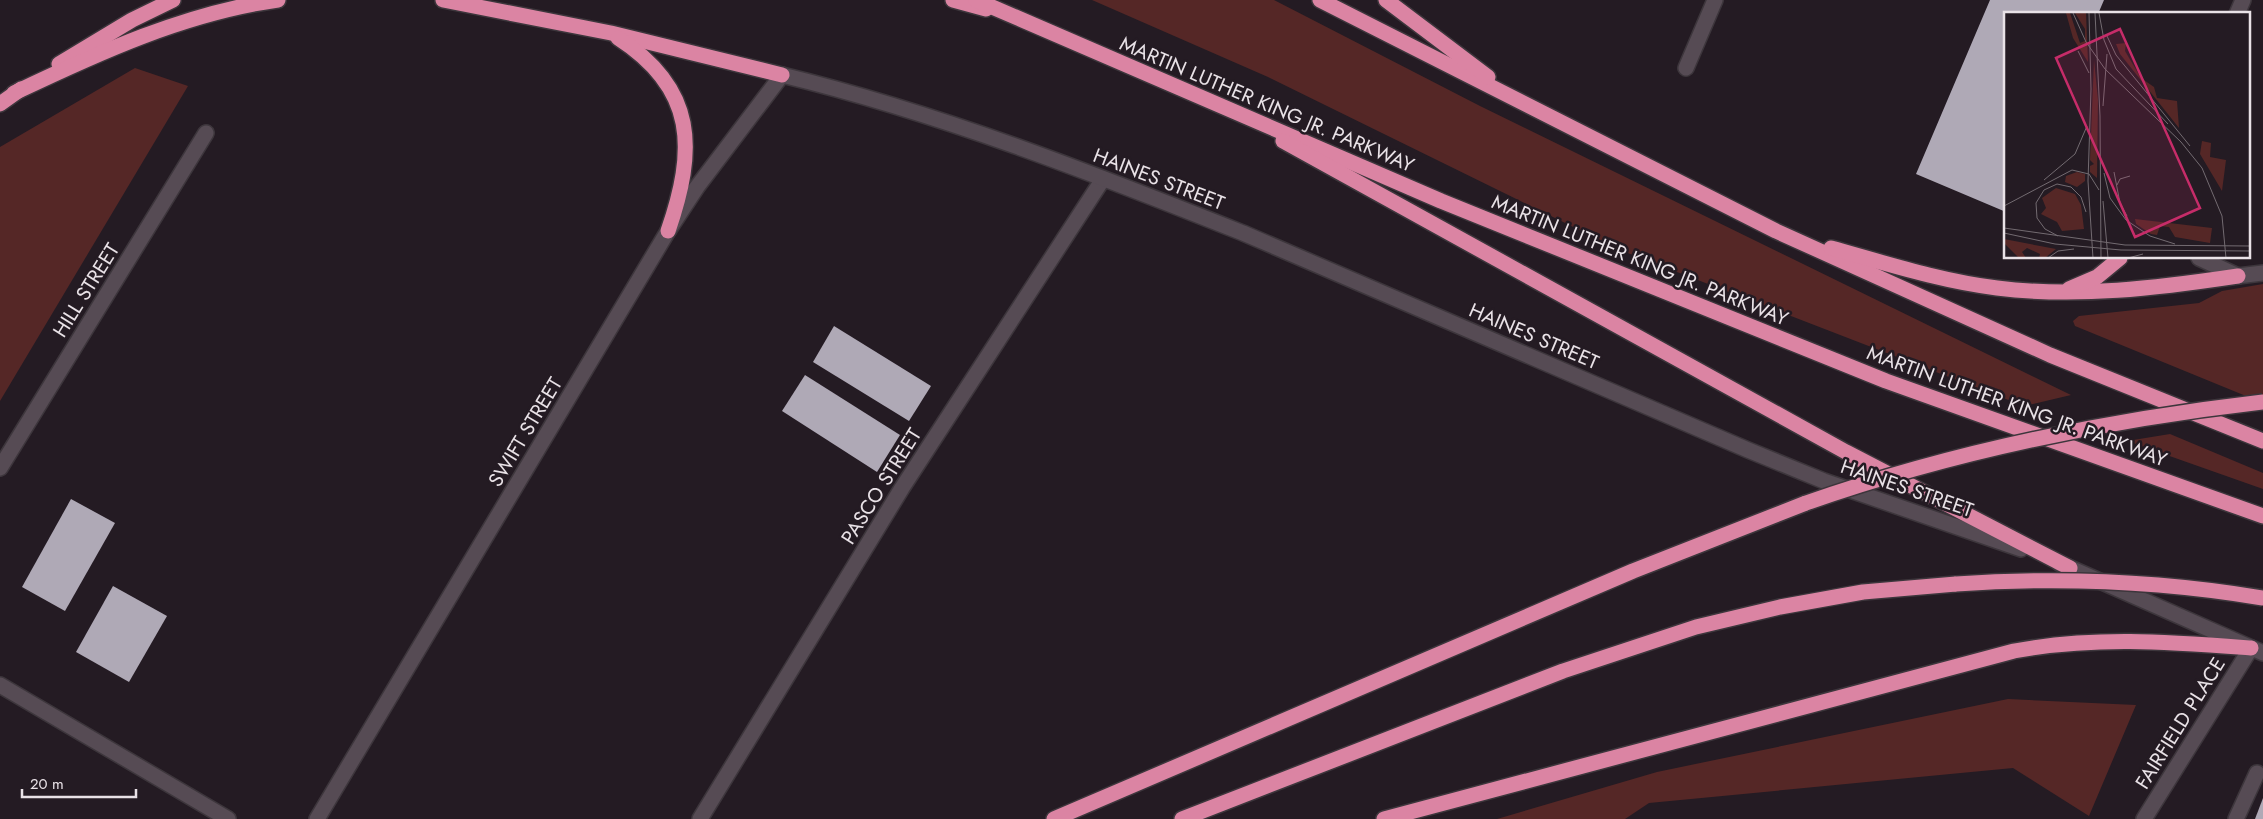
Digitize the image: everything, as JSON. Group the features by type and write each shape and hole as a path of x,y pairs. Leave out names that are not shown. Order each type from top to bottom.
{"highway":[{"path":"0,104 92,43 173,0"},
{"path":"14,94 94,56 173,26 211,14 278,0"},
{"path":"443,0 611,34 782,75"},
{"path":"953,0 1013,16"},
{"path":"976,0 1013,16"},
{"path":"1320,0 1776,231 2050,355 2263,441"},
{"path":"1386,0 1438,41 1532,108"},
{"name":"MARTIN LUTHER KING JR. PARKWAY","path":"1013,16 1441,201 1886,381 2263,516"},
{"path":"611,34 638,53 658,72 671,89 682,117 686,135 684,170 668,231"},
{"path":"1203,97 1846,452 2070,568"},
{"path":"1776,231 1958,282 1995,288 2060,293 2156,289 2238,276"},
{"path":"2060,293 2097,277 2119,259"},
{"path":"1054,819 1633,571 1806,503 1889,476 2027,439 2172,413 2263,402"},
{"path":"1182,819 1563,671 1696,627 1757,612 1863,592 2030,580 2103,582 2197,589 2263,598"},
{"path":"1384,819 2014,651 2074,643 2132,640 2257,650"}],"street":[{"path":"1686,68 1715,0"},
{"path":"2238,12 2243,0"},
{"name":"HAINES STREET","path":"782,75 832,87 909,110 1103,179 1242,233 1748,450 1824,481 1998,540 2070,568 2257,650"},
{"name":"SWIFT STREET","path":"317,819 668,231 697,187 782,75"},
{"name":"HILL STREET","path":"0,468 206,133"},
{"name":"PASCO STREET","path":"700,819 902,488 1103,179"},
{"path":"2201,259 2238,276 2263,273"},
{"name":"FAIRFIELD PLACE","path":"2144,819 2257,650"},
{"path":"0,685 228,819"},
{"path":"2236,819 2257,773"}],"shaded area":[{"path":"1092,0 1274,0 1480,106 2071,395 2024,406 1620,250 1268,77"},
{"path":"135,68 188,86 0,401 0,147"},
{"path":"2263,284 2263,403 2075,326 2073,321 2079,316 2199,303 2222,291"},
{"path":"2170,434 2263,473 2263,489 2127,441"},
{"path":"2008,699 2136,705 2089,816 2013,768 1649,803 1625,819 1497,819 1657,772"}],"building":[{"path":"1990,0 2104,0 2099,12 2004,12 2004,211 1916,174"},
{"path":"834,326 931,386 909,421 813,362"},
{"path":"805,375 900,435 877,472 782,411"},
{"path":"71,499 115,523 65,611 22,587"},
{"path":"113,586 167,616 129,682 76,652"},
{"path":"2263,798 2263,819 2255,819"}]}
